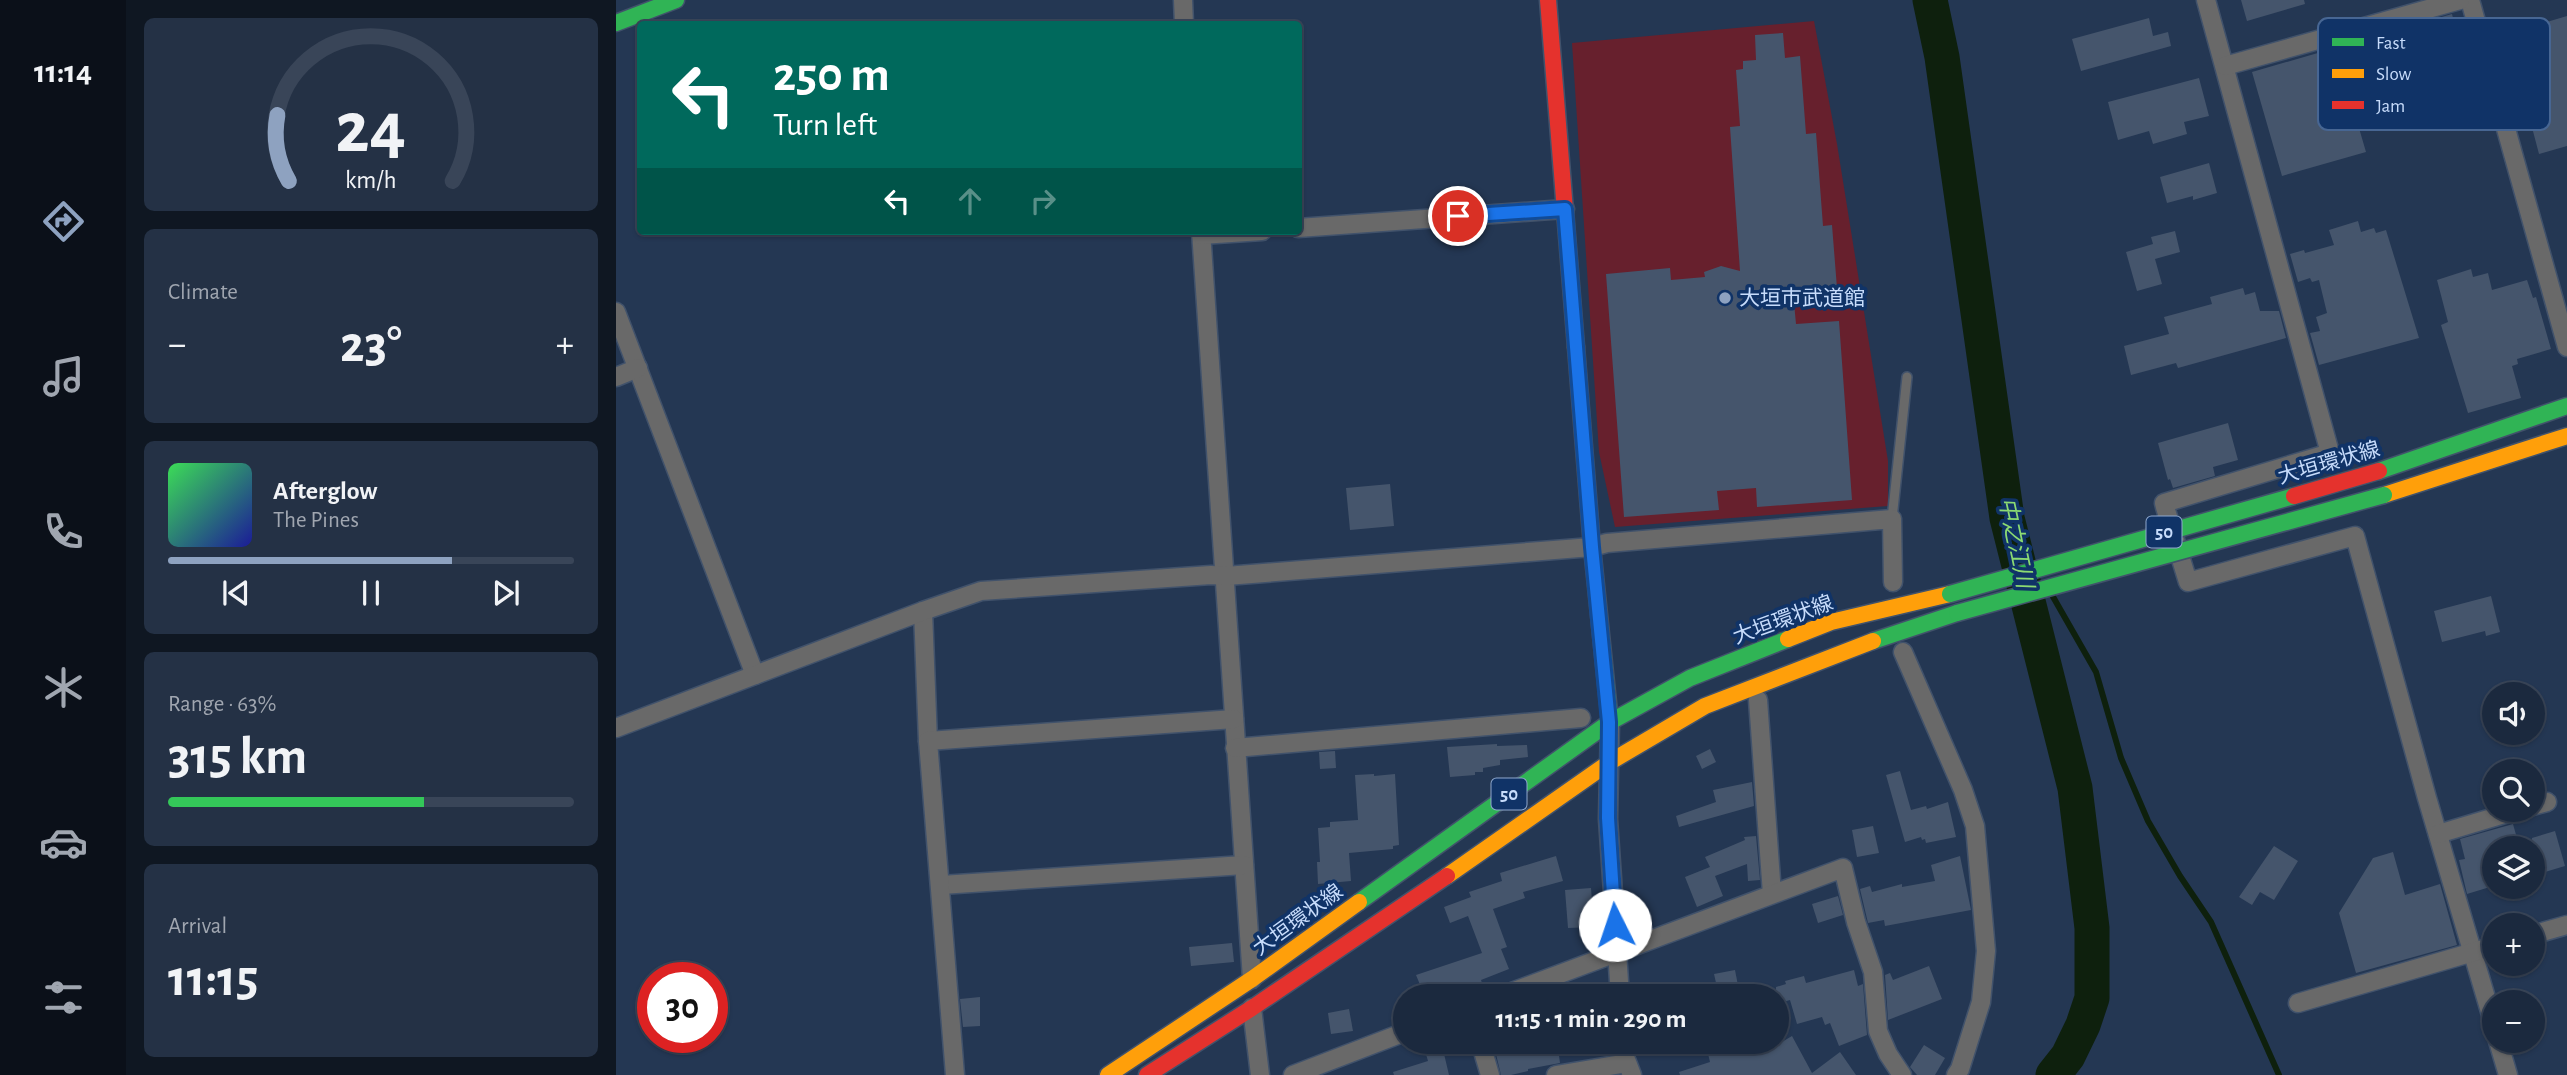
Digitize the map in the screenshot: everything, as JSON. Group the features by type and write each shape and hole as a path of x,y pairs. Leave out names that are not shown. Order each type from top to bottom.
{"main road":[{"path":"616,23 676,0"},
{"path":"1548,0 1592,547 1609,722"},
{"name":"大垣環状線","path":"1108,1075 1252,979 1609,722 1690,678 1831,622 1950,594 2379,471 2567,406"},
{"name":"50","path":"1147,1075 1252,1007 1610,762 1704,706 1847,649 1957,613 2385,495 2567,436"}],"street":[{"path":"1182,0 1185,21"},
{"path":"2206,0 2330,453 2164,503 2165,507 2188,582 2355,536 2484,990"},
{"path":"2396,18 2460,0"},
{"path":"2470,0 2475,18"},
{"path":"2225,66 2318,40"},
{"path":"2506,130 2567,348"},
{"path":"1302,228 1565,209"},
{"path":"1201,235 1252,979"},
{"path":"616,312 755,675"},
{"path":"616,377 638,368"},
{"path":"616,728 919,612 981,592 1592,547 1607,542 1892,519 1893,582"},
{"path":"919,612 955,1075"},
{"path":"1903,652 1963,790 1975,826 1986,951 1981,1002 1956,1075"},
{"path":"1758,700 1772,894"},
{"path":"1236,748 1581,718"},
{"path":"928,741 1234,719"},
{"path":"1609,722 1608,818 1619,984"},
{"path":"2438,834 2482,821"},
{"path":"940,885 1244,865"},
{"path":"1532,984 1843,868 1856,922 1873,972 1878,1031 1888,1054 1902,1075"},
{"path":"2545,931 2567,925"},
{"path":"2298,1003 2482,949"},
{"path":"1252,1007 1260,1075"},
{"path":"1293,1075 1393,1037"},
{"path":"2502,1053 2508,1075"},
{"path":"1484,1054 1490,1075"},
{"path":"1556,1075 1630,1069"}],"lane":[{"path":"1892,519 1907,377"}],"shaded area":[{"name":"大垣市武道館","path":"1814,21 1837,144 1888,461 1888,506 1615,527 1599,452 1572,43"}],"building":[{"path":"2241,0 2304,0 2305,4 2247,21"},
{"path":"2567,16 2567,146 2539,154 2533,130 2550,130 2550,21"},
{"path":"2149,18 2153,36 2168,32 2171,46 2081,71 2072,39"},
{"path":"1783,33 1785,58 1800,56 1806,134 1816,133 1823,226 1832,225 1837,288 1793,292 1796,324 1839,321 1852,500 1757,507 1756,488 1717,491 1719,510 1624,517 1606,274 1670,268 1671,280 1705,277 1704,272 1721,266 1740,271 1730,127 1740,126 1736,70 1743,69 1743,61 1756,60 1755,35"},
{"path":"2318,53 2318,130 2360,130 2366,152 2282,176 2252,72"},
{"path":"2199,78 2209,116 2184,122 2187,134 2153,144 2149,131 2118,140 2108,102"},
{"path":"2209,163 2217,193 2193,200 2193,196 2167,203 2160,177"},
{"path":"2358,221 2361,232 2374,228 2376,233 2386,230 2419,338 2319,365 2310,333 2320,331 2316,317 2327,313 2319,280 2312,282 2310,278 2298,282 2290,254 2334,245 2329,230"},
{"path":"2175,231 2180,252 2155,259 2162,284 2137,291 2126,252 2153,244 2151,237"},
{"path":"2471,269 2473,277 2488,273 2492,290 2527,280 2533,298 2536,297 2551,349 2517,359 2518,364 2512,366 2521,398 2468,413 2441,325 2448,322 2437,280"},
{"path":"2243,288 2245,295 2255,292 2260,311 2279,311 2286,338 2178,368 2176,363 2131,375 2124,346 2169,334 2164,317 2212,304 2210,297"},
{"path":"2228,423 2238,460 2213,467 2215,476 2173,488 2170,479 2168,480 2158,443"},
{"path":"1390,484 1394,526 1350,530 1346,488"},
{"path":"2491,596 2500,632 2486,636 2485,631 2442,642 2434,611"},
{"path":"1527,745 1528,757 1500,760 1500,765 1483,768 1483,772 1475,772 1475,775 1450,777 1447,747"},
{"path":"1710,749 1716,762 1702,769 1696,756"},
{"path":"1335,751 1336,768 1320,769 1319,752"},
{"path":"1900,771 1911,810 1926,806 1927,809 1948,802 1956,837 1926,843 1921,837 1905,842 1886,775"},
{"path":"1395,774 1399,845 1393,846 1393,849 1349,853 1351,881 1318,884 1318,828 1330,827 1330,822 1358,820 1355,775"},
{"path":"1752,782 1754,806 1679,827 1676,816 1716,802 1713,790"},
{"path":"2513,824 2516,836 2482,836 2482,889 2467,894 2459,860 2465,859 2460,839"},
{"path":"1873,826 1879,853 1857,857 1852,830"},
{"path":"2555,831 2565,866 2545,872 2545,836 2539,836"},
{"path":"1756,836 1760,880 1748,881 1747,864 1715,876 1723,896 1697,907 1685,877 1710,867 1705,857 1745,840 1744,837"},
{"path":"2274,846 2298,861 2274,900 2260,892 2252,905 2239,897"},
{"path":"2393,852 2405,895 2440,884 2457,945 2356,973 2339,913 2373,858"},
{"path":"1556,856 1563,881 1523,892 1525,898 1493,909 1507,947 1501,949 1509,969 1481,980 1482,984 1420,984 1416,975 1482,953 1468,916 1450,923 1444,907 1471,897 1469,892 1502,881 1500,873"},
{"path":"1960,856 1971,910 1885,926 1884,920 1868,923 1860,889 1870,886 1872,892 1902,884 1902,887 1935,881 1931,865"},
{"path":"1591,888 1594,927 1568,928 1565,890"},
{"path":"1838,896 1843,915 1818,923 1812,904"},
{"path":"1232,943 1234,962 1191,966 1189,947"},
{"path":"1929,966 1942,999 1888,1020 1885,975 1890,973 1893,980"},
{"path":"1735,970 1738,984 1716,984 1714,974"},
{"path":"1854,970 1858,986 1863,984 1867,1035 1839,1046 1830,1023 1825,1025 1822,1017 1797,1024 1789,1000 1789,984 1785,981 1804,976 1806,983"},
{"path":"980,997 980,1026 963,1027 960,999"},
{"path":"1349,1009 1353,1031 1331,1034 1328,1013"},
{"path":"1792,1036 1812,1073 1840,1052 1856,1075 1680,1075 1679,1072 1710,1062 1708,1054 1789,1054 1789,1038"},
{"path":"1924,1045 1945,1058 1935,1075 1917,1075 1910,1067"},
{"path":"1426,1054 1444,1054 1449,1075 1394,1075 1393,1072 1428,1061"},
{"path":"1496,1054 1559,1054 1560,1063 1501,1075"}],"waterway":[{"name":"中之江川","path":"1930,0 1942,57 2007,518 2075,788 2092,928 2092,998 2068,1056 2053,1075"},
{"path":"2007,518 2032,562"},
{"path":"2052,595 2096,672 2121,758 2148,821 2211,922 2279,1075"}],"traffic: fast":[{"path":"616,23 676,0"},
{"path":"1576,347 1592,547 1610,722"},
{"path":"2379,471 2567,406"},
{"path":"1957,613 2384,495"},
{"path":"1950,594 2294,496"},
{"path":"1873,641 1957,613"},
{"path":"1359,902 1610,722 1690,678 1788,639"}],"traffic: slow":[{"path":"2384,495 2567,436"},
{"path":"1788,639 1831,622 1950,594"},
{"path":"1447,876 1610,762 1705,706 1873,641"},
{"path":"1108,1075 1252,979 1359,902"}],"traffic: jam":[{"path":"1548,0 1576,347"},
{"path":"2294,496 2379,471"},
{"path":"1147,1075 1252,1008 1447,876"}],"place":[{"name":"大垣市武道館","path":"1725,298"}],"route":[{"path":"1458,216 1565,209 1609,722 1608,818 1615,925"}]}
